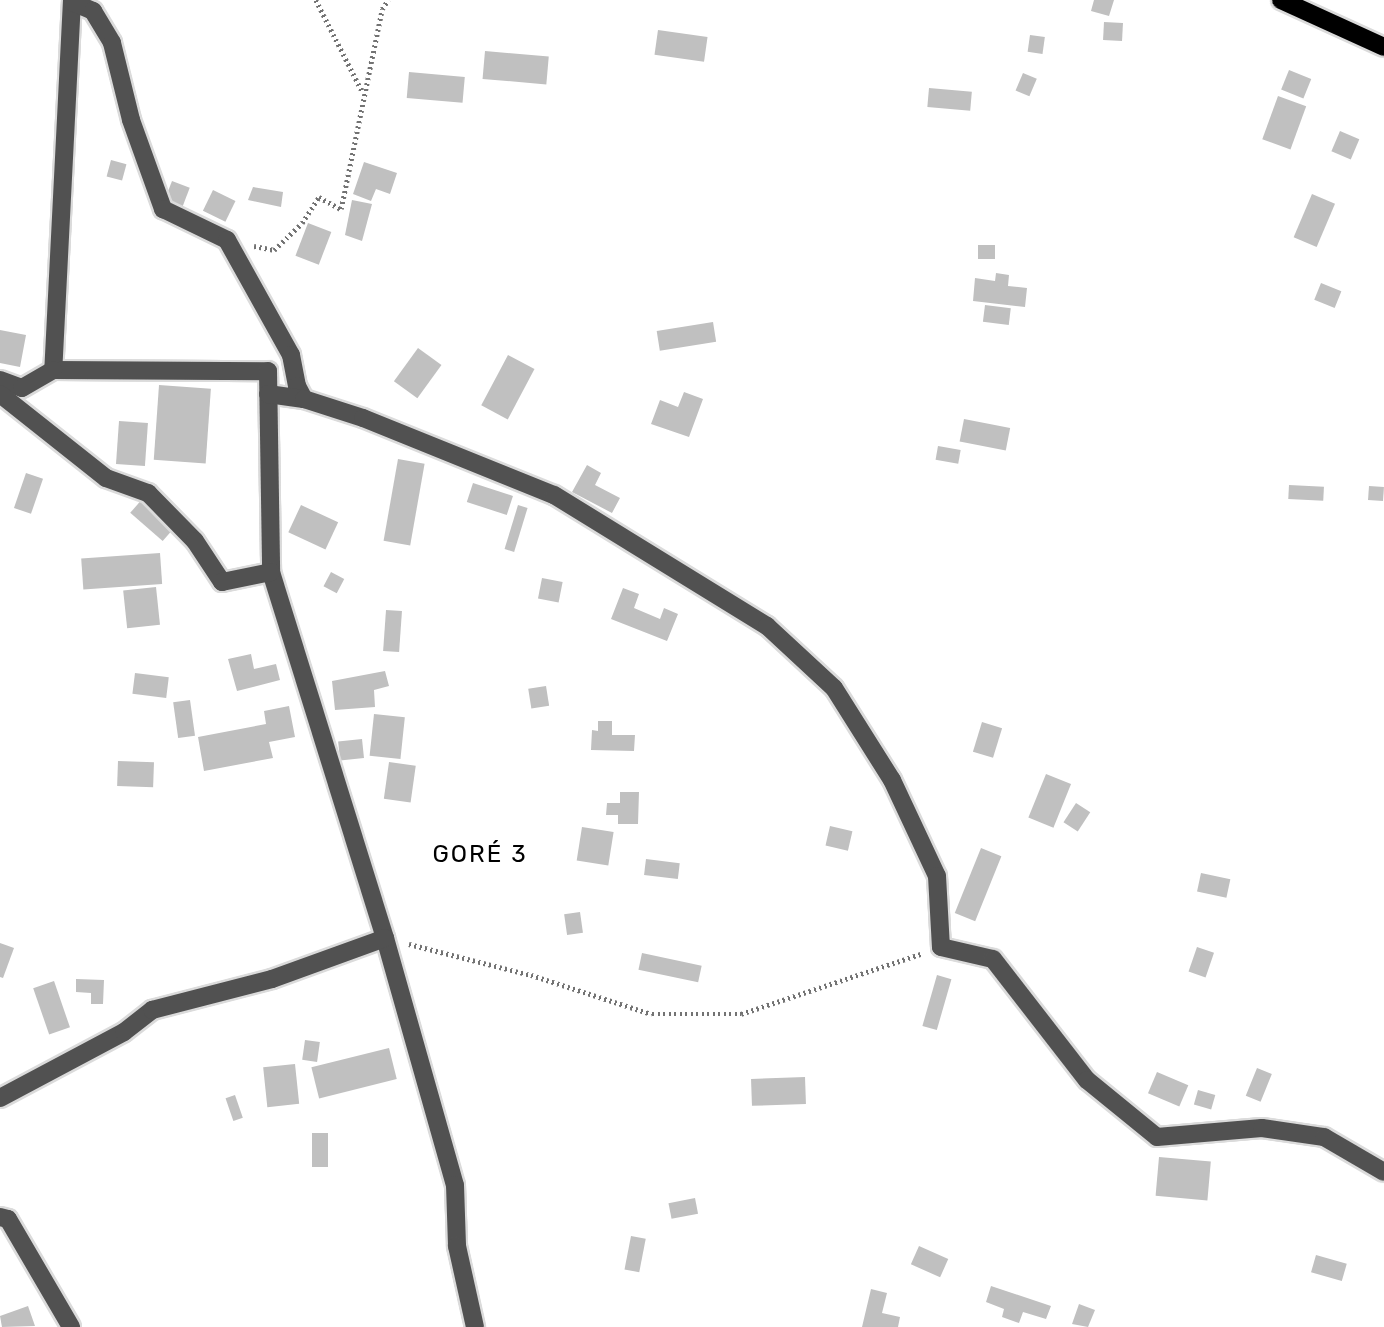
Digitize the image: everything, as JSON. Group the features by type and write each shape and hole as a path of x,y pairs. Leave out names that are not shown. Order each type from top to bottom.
{"main road":[{"path":"1281,0 1384,47"}],"street":[{"path":"53,370 72,1 93,11 112,43 131,120 163,209 227,240 291,355 297,386 304,399"},
{"path":"0,380 22,388 53,370 268,372 271,572 385,938 455,1185 457,1246 475,1327"},
{"path":"0,394 106,478 148,493 195,541 222,582 271,572"},
{"path":"268,394 304,399 425,441 554,495 767,626 834,688 892,780 937,876 941,947 993,959 1087,1080 1157,1137 1262,1128 1324,1137 1384,1172"},
{"path":"0,1098 124,1032 152,1010 272,979 385,938"},
{"path":"0,1217 8,1219 71,1327"}],"path":[{"path":"316,0 363,93"},
{"path":"227,240 274,250 302,223 319,197 341,209 363,93 382,9 388,0"},
{"path":"385,938 531,975 652,1014 741,1014 941,947"}],"building":[{"path":"1094,0 1114,0 1109,16 1091,11"},
{"path":"1104,22 1123,23 1122,41 1103,40"},
{"path":"658,30 708,37 704,62 655,55"},
{"path":"1030,35 1045,37 1042,54 1028,52"},
{"path":"485,51 549,57 546,84 483,79"},
{"path":"1289,70 1311,79 1303,98 1281,89"},
{"path":"409,72 465,77 463,103 407,98"},
{"path":"1023,73 1037,79 1029,96 1016,90"},
{"path":"929,88 972,92 970,111 927,107"},
{"path":"1278,96 1306,106 1290,149 1262,139"},
{"path":"1340,131 1359,139 1351,159 1331,151"},
{"path":"111,160 126,164 122,181 107,176"},
{"path":"364,162 397,173 390,194 376,189 371,201 353,194"},
{"path":"172,181 190,188 182,207 164,201"},
{"path":"253,187 283,192 281,207 248,200"},
{"path":"213,190 235,201 225,222 203,211"},
{"path":"1312,194 1335,204 1317,247 1294,237"},
{"path":"352,200 372,204 362,241 345,235"},
{"path":"308,223 331,232 319,265 295,256"},
{"path":"978,245 995,245 995,259 978,259"},
{"path":"996,273 1009,275 1008,286 1027,288 1025,307 973,301 975,278 995,281"},
{"path":"1321,283 1341,291 1335,308 1314,300"},
{"path":"985,305 1011,308 1009,325 983,322"},
{"path":"713,322 716,342 660,351 657,331"},
{"path":"0,330 26,335 20,367 0,363"},
{"path":"418,348 441,365 417,398 394,381"},
{"path":"508,355 534,369 508,419 481,405"},
{"path":"159,385 211,389 206,463 154,460"},
{"path":"684,392 703,399 689,437 651,424 660,400 678,407"},
{"path":"964,419 1010,428 1006,451 960,442"},
{"path":"119,421 148,423 145,466 116,464"},
{"path":"938,446 961,450 958,464 936,460"},
{"path":"398,459 425,464 410,545 384,541"},
{"path":"587,465 601,473 595,485 620,498 612,513 572,492"},
{"path":"26,473 43,479 31,514 14,508"},
{"path":"473,483 513,496 507,515 467,502"},
{"path":"1289,485 1324,487 1323,501 1288,499"},
{"path":"1369,486 1384,487 1383,501 1368,500"},
{"path":"144,497 176,525 163,541 130,513"},
{"path":"301,505 338,522 325,550 288,532"},
{"path":"518,505 528,508 514,552 505,549"},
{"path":"160,553 162,584 83,589 81,559"},
{"path":"331,572 344,579 337,593 323,586"},
{"path":"542,578 563,582 559,603 538,599"},
{"path":"156,587 160,625 127,628 123,590"},
{"path":"623,588 639,594 634,608 660,619 664,608 678,614 667,641 611,619"},
{"path":"386,610 402,611 399,652 383,651"},
{"path":"251,654 254,669 276,664 280,680 237,691 228,659"},
{"path":"385,671 389,686 374,690 375,707 335,710 332,681"},
{"path":"135,673 169,677 166,698 132,694"},
{"path":"546,686 549,706 531,709 528,689"},
{"path":"190,700 195,736 178,738 173,702"},
{"path":"289,706 295,737 269,742 273,758 204,771 198,737 266,724 264,711"},
{"path":"374,714 405,717 400,759 370,756"},
{"path":"598,721 612,721 612,735 635,735 634,751 591,750 592,730 598,731"},
{"path":"982,722 1002,728 993,758 973,752"},
{"path":"362,739 364,758 340,760 338,742"},
{"path":"118,761 154,762 153,787 117,786"},
{"path":"389,762 416,766 411,802 384,799"},
{"path":"1046,774 1071,784 1053,828 1028,818"},
{"path":"620,792 639,792 638,824 618,824 618,815 606,815 607,803 620,803"},
{"path":"1076,803 1090,812 1078,832 1063,822"},
{"path":"830,826 852,831 848,851 826,845"},
{"path":"582,827 614,832 608,866 577,861"},
{"path":"981,848 1001,856 975,921 955,913"},
{"path":"646,859 680,863 678,879 644,875"},
{"path":"1201,873 1230,879 1226,898 1197,892"},
{"path":"580,912 583,933 567,935 564,914"},
{"path":"0,943 14,948 3,978 0,977"},
{"path":"1197,947 1214,953 1206,977 1189,972"},
{"path":"642,953 702,966 698,982 638,970"},
{"path":"937,975 951,979 937,1030 922,1026"},
{"path":"76,979 104,980 103,1004 91,1004 91,993 76,992"},
{"path":"54,981 70,1027 49,1034 33,988"},
{"path":"305,1040 320,1042 317,1062 302,1060"},
{"path":"389,1048 397,1079 319,1098 311,1067"},
{"path":"295,1064 299,1104 267,1107 263,1067"},
{"path":"1257,1068 1272,1074 1261,1102 1246,1096"},
{"path":"1157,1072 1188,1085 1179,1106 1148,1093"},
{"path":"805,1077 806,1104 752,1106 751,1079"},
{"path":"1198,1090 1215,1095 1211,1109 1194,1104"},
{"path":"235,1095 243,1118 233,1121 226,1098"},
{"path":"312,1133 328,1133 328,1167 312,1167"},
{"path":"1159,1157 1211,1162 1207,1200 1156,1196"},
{"path":"695,1198 698,1214 672,1219 668,1203"},
{"path":"631,1236 646,1239 639,1272 625,1269"},
{"path":"919,1246 948,1259 940,1277 911,1264"},
{"path":"1316,1255 1347,1264 1342,1281 1311,1272"},
{"path":"991,1286 1051,1306 1046,1319 1023,1312 1019,1323 1002,1317 1004,1309 986,1302"},
{"path":"871,1289 887,1293 882,1313 900,1317 898,1327 862,1327"},
{"path":"1079,1304 1095,1310 1088,1327 1072,1324"},
{"path":"28,1306 35,1326 2,1327 0,1316"}],"district":[{"name":"GORÉ 3","path":"480,855"}]}
